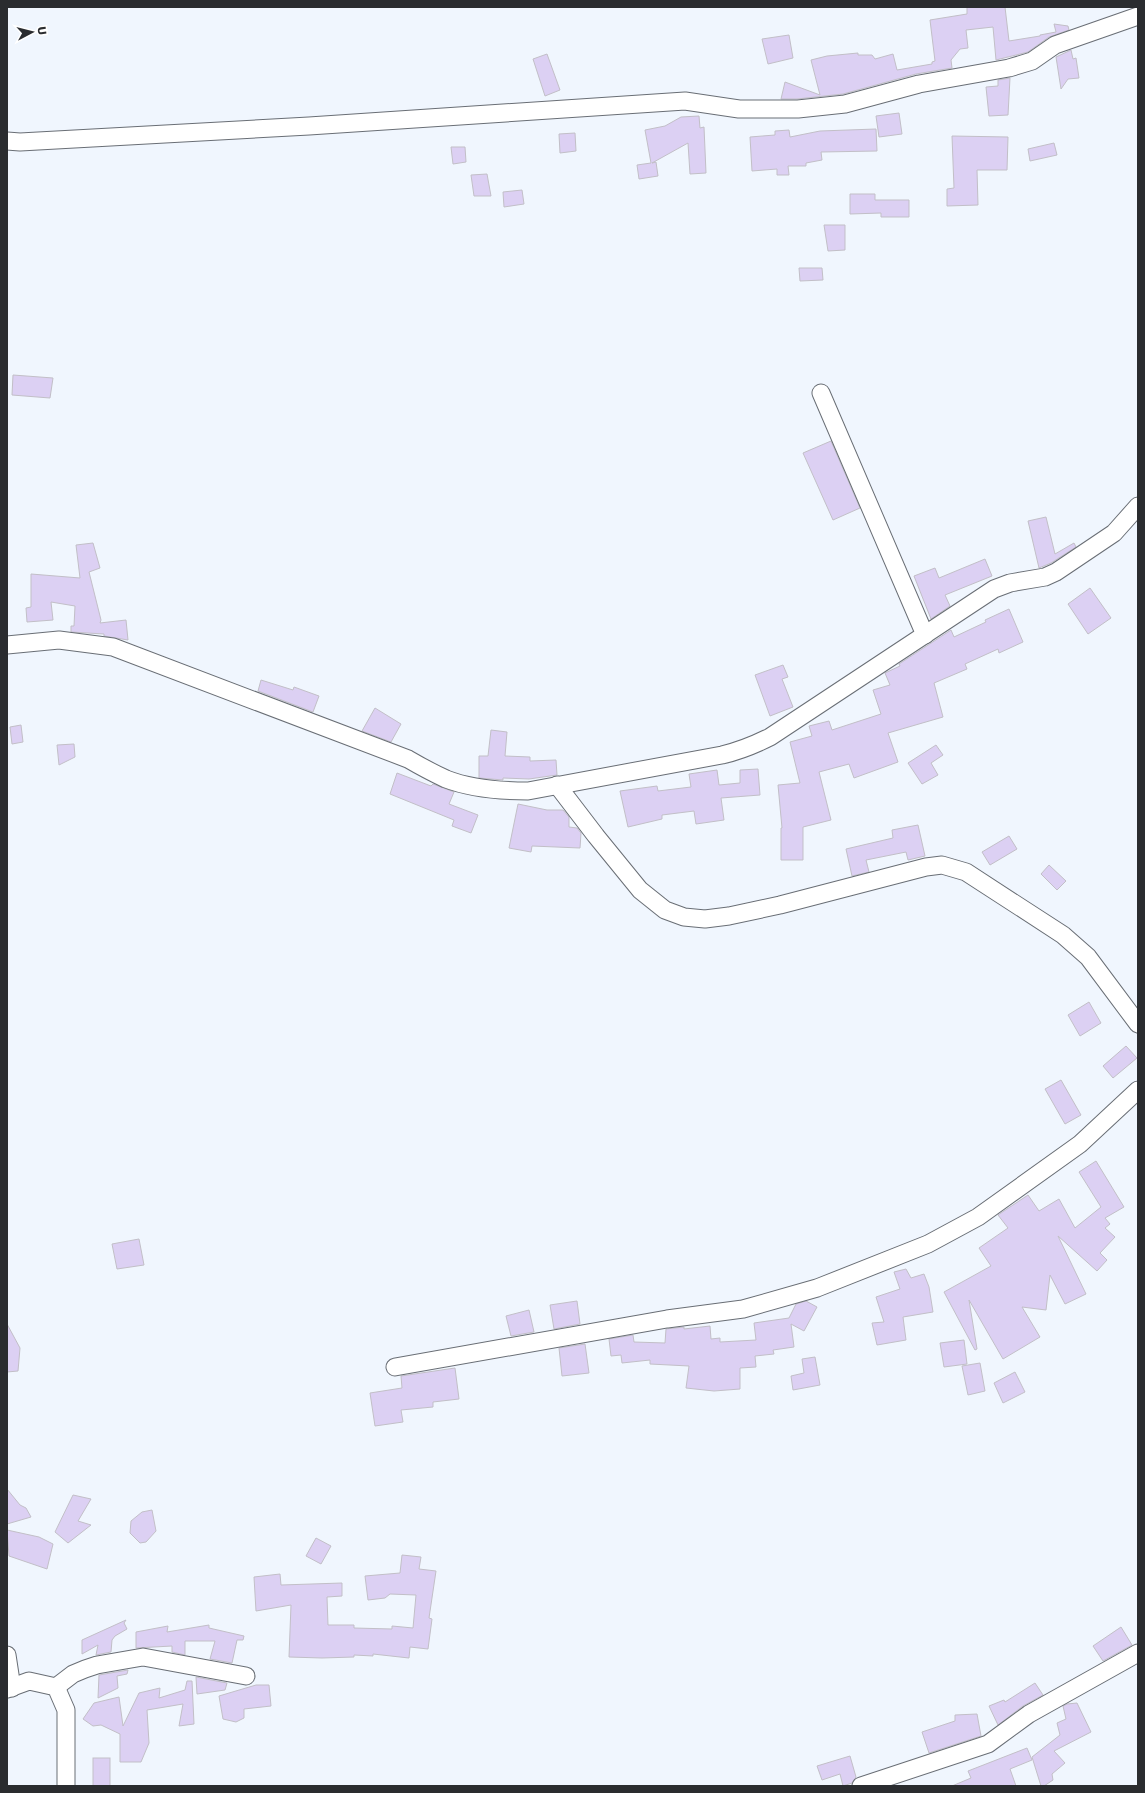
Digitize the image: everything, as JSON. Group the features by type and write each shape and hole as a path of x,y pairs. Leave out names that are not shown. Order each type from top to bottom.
{"street":[{"path":"7,141 20,142 309,126 685,101 739,109 798,109 845,104 920,84 1009,68 1032,61 1056,45 1138,16"},
{"path":"821,393 925,635"},
{"path":"7,645 59,640 113,647 408,760 447,779 486,789 528,791 743,750 770,737 1002,585 1044,577 1056,572 1114,533 1138,506"},
{"path":"557,785 640,890 665,910 684,917 705,919 729,916 780,905 926,867 942,865 966,872 1063,935 1082,951 1138,1024"},
{"path":"395,1367 667,1319 743,1309 817,1288 928,1244 978,1217 1080,1144 1138,1090"},
{"path":"7,1654 9,1689 29,1681 56,1687 73,1674 85,1669 97,1665 143,1657 246,1676"},
{"path":"861,1786 988,1744 1029,1714 1138,1654"},
{"path":"56,1687 66,1710 66,1786"}],"building":[{"path":"967,7 1005,7 1009,41 1056,32 1054,24 1068,26 1069,30 1049,37 1028,52 996,60 993,27 966,30 968,48 960,49 951,60 952,68 916,74 843,94 797,99 781,99 785,82 820,95 811,60 827,56 858,53 858,55 872,55 875,59 893,54 897,70 932,64 932,62 935,61 930,20 967,14"},
{"path":"789,35 793,58 768,64 762,39"},
{"path":"1071,50 1073,59 1076,58 1079,78 1068,79 1061,89 1056,57"},
{"path":"547,54 560,90 545,96 533,59"},
{"path":"1010,78 1008,115 989,116 986,87 998,86 998,80"},
{"path":"899,113 902,134 879,137 876,116"},
{"path":"699,116 700,128 704,127 706,173 690,174 688,143 652,163 656,162 658,176 639,179 637,165 651,163 645,130 665,126 681,117"},
{"path":"876,129 877,151 821,152 822,160 806,163 806,166 788,166 789,175 777,175 777,169 752,171 750,137 775,135 775,131 789,130 790,137 820,131"},
{"path":"575,133 576,151 560,153 559,134"},
{"path":"952,136 1008,137 1007,170 977,170 978,205 947,206 947,189 954,188"},
{"path":"1054,143 1057,155 1030,161 1028,149"},
{"path":"451,147 465,147 466,162 453,164"},
{"path":"487,174 491,196 474,196 471,175"},
{"path":"522,190 524,204 504,207 503,192"},
{"path":"850,194 875,194 875,200 909,200 909,217 881,217 881,213 850,214"},
{"path":"824,225 845,225 845,250 828,251"},
{"path":"799,268 822,268 823,280 800,281"},
{"path":"13,375 53,378 50,398 12,395"},
{"path":"831,441 860,508 833,520 803,453"},
{"path":"1046,517 1055,554 1074,543 1076,547 1051,563 1039,568 1028,521"},
{"path":"93,543 100,568 89,572 101,620 100,623 126,620 128,640 104,636 104,634 71,632 71,626 74,626 75,606 51,602 53,620 27,622 26,608 31,607 31,574 80,578 76,545"},
{"path":"985,559 992,576 945,595 950,606 931,619 914,576 935,568 939,578"},
{"path":"1090,588 1111,618 1088,634 1068,604"},
{"path":"1009,609 1023,642 999,653 998,649 965,664 967,669 934,683 943,717 888,733 898,762 854,778 849,764 819,772 831,820 803,827 803,860 781,860 782,828 778,785 800,783 790,742 812,736 809,726 829,721 832,730 881,714 873,690 890,685 885,673 900,666 899,664 951,630 954,637"},
{"path":"783,665 788,677 782,679 793,707 770,716 755,675"},
{"path":"261,680 293,690 294,687 319,696 313,712 258,691"},
{"path":"375,708 401,724 391,742 362,731"},
{"path":"21,725 23,742 12,744 10,727"},
{"path":"491,730 507,732 505,756 530,757 530,761 556,760 557,775 529,779 503,778 503,780 479,778 479,756 488,756"},
{"path":"74,744 75,757 59,765 57,745"},
{"path":"936,745 943,755 931,763 938,775 922,784 908,763"},
{"path":"758,769 760,795 721,798 724,820 696,824 694,811 662,815 662,819 628,827 620,791 657,786 658,791 691,787 689,774 717,770 719,785 740,783 740,770"},
{"path":"397,773 431,786 433,784 454,792 449,804 478,815 471,833 452,826 454,820 390,794"},
{"path":"518,804 547,810 563,810 569,817 569,827 577,828 581,833 580,848 532,846 531,852 509,848"},
{"path":"918,825 925,856 908,860 906,852 866,860 869,872 852,876 846,849 893,838 892,830"},
{"path":"1009,836 1017,849 990,865 982,852"},
{"path":"1049,865 1066,881 1057,890 1041,874"},
{"path":"1089,1002 1101,1023 1080,1036 1068,1015"},
{"path":"1126,1046 1137,1058 1113,1078 1103,1066"},
{"path":"1061,1080 1081,1115 1065,1124 1045,1089"},
{"path":"1096,1161 1124,1207 1105,1218 1110,1224 1105,1228 1115,1237 1100,1253 1107,1260 1097,1271 1058,1236 1086,1294 1065,1304 1050,1275 1046,1310 1022,1307 1040,1337 1003,1359 969,1300 977,1349 975,1350 944,1292 991,1266 979,1248 1008,1228 998,1215 1028,1195 1039,1211 1059,1199 1075,1228 1101,1207 1079,1172"},
{"path":"139,1239 144,1265 117,1269 112,1244"},
{"path":"906,1269 911,1278 924,1274 929,1287 933,1312 903,1317 906,1340 877,1345 872,1323 884,1322 876,1297 900,1289 894,1272"},
{"path":"577,1301 580,1324 554,1329 550,1305"},
{"path":"806,1301 817,1307 804,1331 791,1324 794,1347 773,1350 774,1354 755,1356 756,1367 740,1368 740,1389 714,1391 686,1388 689,1366 650,1364 650,1360 622,1363 621,1355 611,1356 609,1339 633,1335 634,1342 665,1343 666,1329 684,1327 684,1329 710,1326 711,1339 720,1338 720,1342 756,1340 754,1323 789,1318 796,1304"},
{"path":"529,1310 534,1332 511,1336 506,1316"},
{"path":"7,1324 20,1348 18,1371 7,1372"},
{"path":"964,1340 967,1364 944,1367 940,1343"},
{"path":"585,1344 589,1373 562,1376 559,1348"},
{"path":"815,1357 820,1385 793,1390 791,1376 804,1373 802,1359"},
{"path":"980,1363 985,1391 968,1395 962,1366"},
{"path":"455,1368 459,1399 433,1402 433,1407 401,1410 403,1422 375,1426 370,1393 402,1388 401,1376"},
{"path":"1015,1372 1025,1392 1003,1403 994,1383"},
{"path":"7,1489 20,1505 26,1508 31,1517 7,1524"},
{"path":"73,1495 91,1499 78,1521 91,1525 68,1543 55,1532"},
{"path":"152,1510 156,1531 146,1542 140,1543 130,1533 131,1521 142,1512"},
{"path":"7,1530 39,1537 53,1544 47,1569 9,1556"},
{"path":"316,1538 331,1546 321,1564 306,1556"},
{"path":"402,1555 421,1557 419,1569 436,1571 429,1618 432,1619 428,1649 410,1647 409,1658 373,1654 373,1656 354,1655 354,1657 289,1657 291,1605 256,1611 254,1577 280,1574 281,1585 342,1583 342,1596 327,1597 328,1625 354,1625 354,1628 392,1629 392,1626 413,1628 416,1595 390,1594 385,1598 368,1600 365,1576 400,1573"},
{"path":"126,1620 124,1623 127,1629 115,1636 112,1640 111,1652 96,1655 98,1645 82,1654 82,1640"},
{"path":"209,1625 209,1628 244,1636 243,1640 237,1640 232,1663 210,1659 215,1641 185,1641 185,1655 172,1652 172,1646 136,1648 136,1632 168,1626 167,1632"},
{"path":"1121,1627 1132,1645 1103,1661 1093,1646"},
{"path":"128,1670 127,1674 117,1676 118,1688 98,1698 99,1675"},
{"path":"196,1677 227,1683 225,1690 197,1694"},
{"path":"187,1681 192,1681 194,1724 179,1726 183,1704 147,1710 149,1743 141,1762 120,1762 120,1734 101,1725 93,1726 83,1719 94,1703 119,1697 123,1726 139,1693 160,1688 159,1698 185,1690"},
{"path":"1035,1683 1043,1695 1023,1706 998,1725 989,1706 1004,1700 1005,1702"},
{"path":"256,1685 269,1685 271,1706 244,1709 244,1718 236,1722 223,1719 219,1696"},
{"path":"1077,1703 1091,1732 1054,1751 1065,1763 1052,1774 1053,1780 1044,1786 1041,1786 1032,1757 1060,1735 1057,1723 1066,1719 1063,1706"},
{"path":"977,1714 981,1736 929,1753 922,1732 955,1721 955,1715"},
{"path":"1027,1748 1032,1760 1010,1769 1016,1786 952,1786 971,1778 968,1771"},
{"path":"850,1756 856,1777 852,1783 843,1786 840,1774 822,1780 817,1766"},
{"path":"93,1758 110,1758 110,1786 93,1786"}]}
